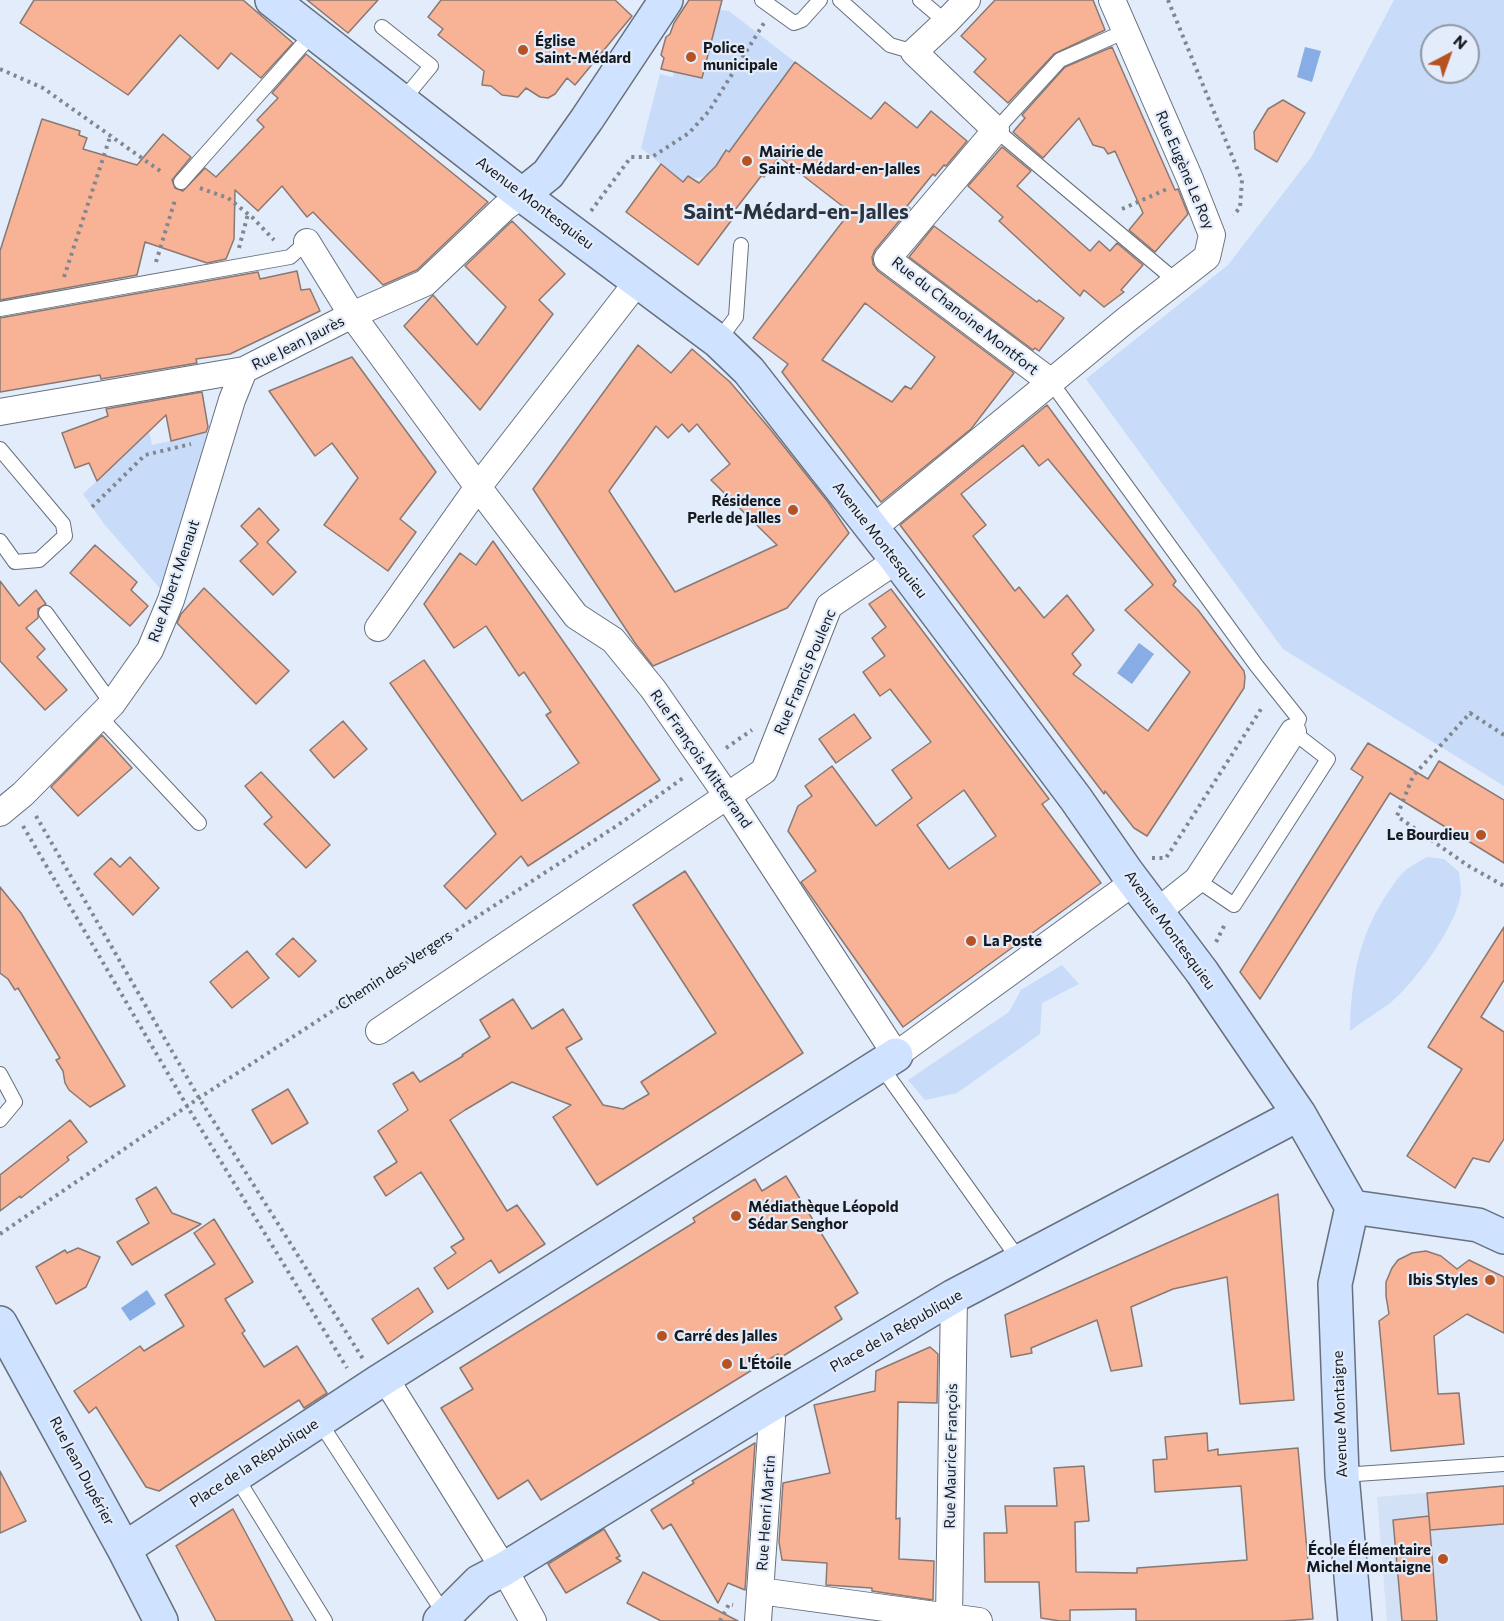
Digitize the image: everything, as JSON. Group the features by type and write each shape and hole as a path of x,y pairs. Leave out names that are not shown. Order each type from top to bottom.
{"street":[{"name":"Avenue Montesquieu","path":"272,0 522,195 718,341 749,371 897,560 1202,972 1299,1114 1352,1208"},
{"path":"522,195 548,174 666,0"},
{"path":"967,0 914,52 996,130"},
{"name":"Rue Eugène Le Roy","path":"1052,382 1207,257 1212,235 1190,178 1112,0"},
{"name":"Rue du Chanoine Montfort","path":"872,529 1052,382 887,259 996,130"},
{"name":"Rue Jean Jaurès","path":"0,412 244,370 352,315 425,283 504,208 522,195"},
{"name":"Rue François Mitterrand","path":"298,249 352,315 576,616 613,640 652,689 728,797 888,1060"},
{"path":"378,628 478,487 638,281"},
{"name":"Rue Albert Menaut","path":"11,804 105,710 150,650 171,600 218,445 244,370"},
{"name":"Rue Francis Poulenc","path":"728,797 764,771 829,606 897,560"},
{"path":"1158,911 1197,880 1293,732"},
{"path":"379,1031 728,797"},
{"path":"888,1060 1130,877"},
{"name":"Place de la République","path":"124,1549 375,1384 888,1060"},
{"name":"Place de la République","path":"442,1618 479,1582 954,1296 1299,1114"},
{"path":"1352,1208 1478,1225 1504,1237"},
{"name":"Avenue Montaigne","path":"1352,1208 1335,1284 1342,1475 1355,1621"},
{"name":"Rue Maurice François","path":"949,1617 954,1296"},
{"name":"Rue Jean Dupérier","path":"0,1323 124,1549 160,1621"},
{"path":"375,1384 504,1569 533,1621"},
{"name":"Rue Henri Martin","path":"758,1621 772,1419 769,1406"},
{"path":"760,1591 979,1621"}],"lane":[{"path":"767,4 794,23 802,20 820,0"},
{"path":"840,0 891,45 914,52"},
{"path":"920,0 946,22"},
{"path":"382,27 431,66 402,101"},
{"path":"1126,31 1060,60 996,130 1176,281"},
{"path":"181,182 314,32"},
{"path":"718,341 736,317 741,245"},
{"path":"0,309 234,266 298,249"},
{"path":"1052,382 1274,688 1299,719 1293,732 1328,759 1234,905 1197,880"},
{"path":"0,449 63,524 65,536 39,560 15,562 0,541"},
{"path":"46,613 105,710 199,823"},
{"path":"888,1060 1020,1261"},
{"path":"0,1074 15,1102 0,1120"},
{"path":"319,1420 442,1618"},
{"path":"1342,1475 1504,1464"},
{"path":"235,1475 325,1621"}],"path":[{"path":"1168,0 1242,180 1240,208 1212,235"},
{"path":"581,238 593,206 631,157 652,157 689,133 709,111 767,4"},
{"path":"0,69 43,88 173,180 228,198 298,249"},
{"path":"58,298 111,134"},
{"path":"1102,218 1190,178"},
{"path":"150,281 181,182"},
{"path":"234,266 248,214"},
{"path":"92,507 145,455 203,441 218,445"},
{"path":"1130,877 1150,858 1166,858 1274,688"},
{"path":"1504,735 1470,713 1413,776 1397,816 1467,865 1504,886"},
{"name":"Chemin des Vergers","path":"0,1234 199,1098 618,825 761,723"},
{"path":"11,804 199,1098 375,1384"},
{"path":"11,804 187,1106 375,1384"},
{"path":"1202,972 1234,905"}],"shaded area":[{"path":"1394,0 1504,0 1504,786 1283,649 1086,379 1228,265 1312,156"},
{"path":"719,10 729,11 795,62 729,152 724,149 711,172 700,178 688,176 683,182 641,148 660,74 673,77 674,72 702,77"},
{"path":"143,404 152,445 209,432 164,593 104,524 83,494 136,444"},
{"path":"1427,857 1444,859 1459,872 1461,891 1452,919 1434,952 1411,982 1389,1004 1350,1031 1355,975 1370,924 1400,876"},
{"path":"1062,965 1079,984 1042,1003 1040,1034 957,1093 925,1100 908,1080 1009,1012 1021,990"},
{"name":"École Élémentaire Michel Montaigne","path":"1504,1486 1504,1621 1387,1621 1377,1497"}],"water":[{"path":"1305,47 1321,51 1312,82 1297,77"},
{"path":"1139,643 1154,654 1132,684 1117,673"},
{"path":"147,1290 156,1304 130,1321 121,1308"}],"building":[{"path":"34,0 243,0 293,43 261,78 231,53 218,69 180,35 128,95 20,23"},
{"path":"307,0 378,0 348,33"},
{"name":"Église Saint-Médard","path":"441,0 615,0 632,16 575,85 567,78 555,94 548,98 540,97 526,88 518,97 502,95 491,86 482,85 484,71 438,35 443,29 428,17"},
{"path":"689,0 722,0 702,78 661,69 664,58 661,55 666,37 670,34 674,23"},
{"path":"995,0 1093,0 1105,30 1054,54 1008,103 974,72 986,59 961,36"},
{"path":"1112,47 1175,190 1178,189 1188,214 1155,252 1129,230 1143,213 1115,151 1108,154 1104,148 1093,145 1079,118 1043,158 1013,132 1025,118 1022,115 1065,67"},
{"path":"306,54 488,202 417,270 383,285 313,212 307,217 282,186 258,211 235,190 234,239 226,259 207,263 145,242 137,275 0,300 0,251 42,119 80,131 79,135 87,138 83,149 137,165 163,134 191,157 172,180 175,188 183,191 205,168 216,177 264,127 257,120 278,98 272,93"},
{"path":"795,62 871,119 885,102 917,128 931,111 967,141 946,166 944,165 935,176 933,174 907,206 910,208 875,250 872,257 873,264 878,271 1014,373 971,429 881,502 782,372 788,364 753,338 850,212 779,157 731,215 734,217 698,265 626,212 661,164 683,182 688,176 699,183 716,166 726,150 729,152","holes":["865,303 935,357 911,389 905,386 892,402 822,360"]},
{"path":"1283,100 1305,113 1277,162 1255,149 1254,132 1268,109"},
{"path":"1002,147 1031,171 1017,186 1090,251 1099,241 1110,251 1117,243 1143,265 1121,290 1124,292 1104,307 1084,290 1080,296 999,221 1003,217 968,186"},
{"path":"512,221 565,274 539,300 553,314 480,410 404,326 433,295 477,345 506,307 465,266"},
{"path":"934,226 1037,302 1039,300 1064,318 1039,351 1035,348 1033,350 909,257"},
{"path":"297,271 301,290 310,289 320,311 230,354 196,359 197,363 101,379 100,375 0,392 0,318 258,272 260,279"},
{"name":"Résidence Perle de Jalles","path":"638,345 671,373 692,349 730,382 828,502 849,533 787,608 653,666 635,643 533,489","holes":["682,424 689,432 697,424 730,464 711,480 777,545 675,592 609,491 656,426 668,438"]},
{"path":"352,357 436,472 400,519 416,532 388,571 324,525 358,478 332,443 315,456 269,391"},
{"path":"202,392 208,427 206,432 171,441 166,415 97,481 89,463 75,468 62,433 108,416 106,409"},
{"path":"1047,405 1176,581 1173,585 1198,610 1244,671 1244,688 1147,836 1134,828 1105,791 1104,794 900,525","holes":["1023,445 1039,466 1048,459 1153,585 1125,610 1190,672 1148,731 1073,674 1081,665 1072,654 1094,630 1067,595 1044,618 1019,587 1015,591 973,536 986,525 961,494"]},
{"path":"259,508 279,530 267,542 296,572 273,595 240,561 258,544 241,526"},
{"path":"493,541 660,780 528,866 521,856 466,909 444,886 496,834 390,683 424,660 522,801 579,763 546,715 551,712 524,672 519,676 486,626 454,648 424,604 460,553 476,565"},
{"path":"95,545 137,582 131,590 148,606 130,626 70,573"},
{"path":"0,581 19,606 36,590 46,604 38,609 38,618 26,628 45,649 37,657 67,690 45,710 0,661"},
{"path":"204,588 289,671 256,704 177,623 181,614"},
{"path":"891,589 1049,799 1042,804 1101,883 903,1027 801,882 816,871 788,831 798,806 812,796 805,786 832,766 876,826 912,798 892,770 931,742 890,689 880,696 863,672 885,656 872,638 886,627 869,604","holes":["964,790 996,836 949,869 917,825"]},
{"path":"854,714 871,738 836,763 819,739"},
{"path":"343,721 367,749 334,778 310,750"},
{"path":"102,735 132,768 78,816 51,787"},
{"path":"1368,743 1428,779 1439,761 1504,800 1504,863 1390,793 1260,999 1240,972 1363,777 1351,769"},
{"path":"261,772 330,845 306,868 264,824 272,817 245,786"},
{"path":"130,857 159,888 133,915 94,874 111,858 120,867"},
{"path":"685,871 803,1053 597,1185 553,1117 571,1105 512,1082 465,1110 450,1120 507,1211 517,1205 545,1244 499,1273 491,1260 448,1289 434,1268 456,1253 451,1247 464,1239 421,1172 386,1196 374,1177 397,1162 378,1131 408,1110 393,1084 413,1072 420,1082 490,1037 480,1020 513,999 532,1029 563,1009 582,1039 566,1048 603,1105 623,1109 649,1094 641,1082 716,1033 633,905"},
{"path":"0,887 21,913 125,1086 90,1107 69,1090 63,1071 56,1060 60,1058 18,988 15,990 8,979 0,973"},
{"path":"1504,927 1504,980 1481,1017 1504,1032 1504,1139 1489,1162 1473,1158 1455,1188 1407,1156 1462,1069 1428,1047"},
{"path":"293,938 316,961 299,977 276,954"},
{"path":"247,951 269,978 232,1008 210,982"},
{"path":"288,1089 308,1123 272,1144 252,1110"},
{"path":"70,1120 87,1142 67,1157 69,1160 21,1198 20,1196 0,1211 0,1175"},
{"name":"Carré des Jalles","path":"786,1176 858,1293 835,1307 842,1319 780,1358 778,1354 541,1500 528,1480 498,1499 441,1408 473,1389 460,1368 695,1222 693,1218 755,1179 762,1191"},
{"path":"156,1187 172,1213 201,1224 132,1265 117,1242 149,1223 136,1199"},
{"path":"1278,1194 1294,1400 1240,1404 1227,1277 1173,1289 1131,1307 1142,1366 1111,1371 1097,1320 1031,1348 1032,1353 1011,1357 1005,1315"},
{"path":"214,1219 253,1282 225,1299 245,1331 242,1333 264,1367 297,1346 327,1393 304,1408 299,1400 159,1491 146,1487 96,1407 89,1413 74,1391 140,1346 144,1351 184,1326 165,1295 215,1264 194,1233"},
{"path":"78,1248 100,1257 86,1287 56,1304 36,1267 65,1250 67,1253"},
{"path":"1426,1251 1441,1256 1457,1269 1469,1260 1504,1277 1504,1333 1467,1314 1434,1336 1438,1394 1459,1393 1464,1444 1391,1451 1379,1321 1389,1314 1386,1282 1392,1268 1398,1260 1412,1253"},
{"path":"418,1288 433,1312 388,1344 372,1319"},
{"path":"930,1347 938,1354 937,1403 898,1402 896,1519 900,1518 899,1559 934,1561 933,1600 872,1591 872,1588 826,1585 827,1563 782,1560 779,1542 783,1483 830,1473 814,1405 875,1391 876,1371"},
{"path":"1207,1433 1208,1451 1218,1449 1218,1455 1298,1448 1313,1619 1136,1621 1136,1609 1070,1610 1070,1621 1060,1621 1041,1618 1039,1582 985,1582 984,1533 1007,1533 1005,1506 1057,1506 1054,1468 1084,1466 1089,1521 1075,1522 1076,1572 1137,1573 1137,1568 1247,1560 1241,1486 1155,1492 1153,1460 1167,1459 1165,1437"},
{"path":"755,1443 745,1590 728,1583 718,1603 671,1524 663,1529 651,1510 694,1483 692,1481"},
{"path":"0,1471 26,1521 0,1533"},
{"path":"1504,1486 1504,1524 1430,1530 1427,1493"},
{"path":"233,1509 293,1621 216,1621 176,1546"},
{"path":"1429,1516 1437,1621 1402,1621 1393,1520"},
{"path":"604,1529 620,1556 616,1558 621,1561 566,1593 548,1564"},
{"path":"643,1572 738,1621 661,1621 627,1603"}],"place":[{"name":"Église Saint-Médard","path":"523,50"},
{"name":"Police municipale","path":"691,57"},
{"name":"Mairie de Saint-Médard-en-Jalles","path":"747,161"},
{"name":"Résidence Perle de Jalles","path":"793,510"},
{"name":"Le Bourdieu","path":"1481,835"},
{"name":"La Poste","path":"971,941"},
{"name":"Médiathèque Léopold Sédar Senghor","path":"736,1216"},
{"name":"Ibis Styles","path":"1490,1280"},
{"name":"Carré des Jalles","path":"662,1336"},
{"name":"L'Étoile","path":"727,1364"},
{"name":"École Élémentaire Michel Montaigne","path":"1443,1559"}],"district":[{"name":"Saint-Médard-en-Jalles","path":"796,212"}]}
